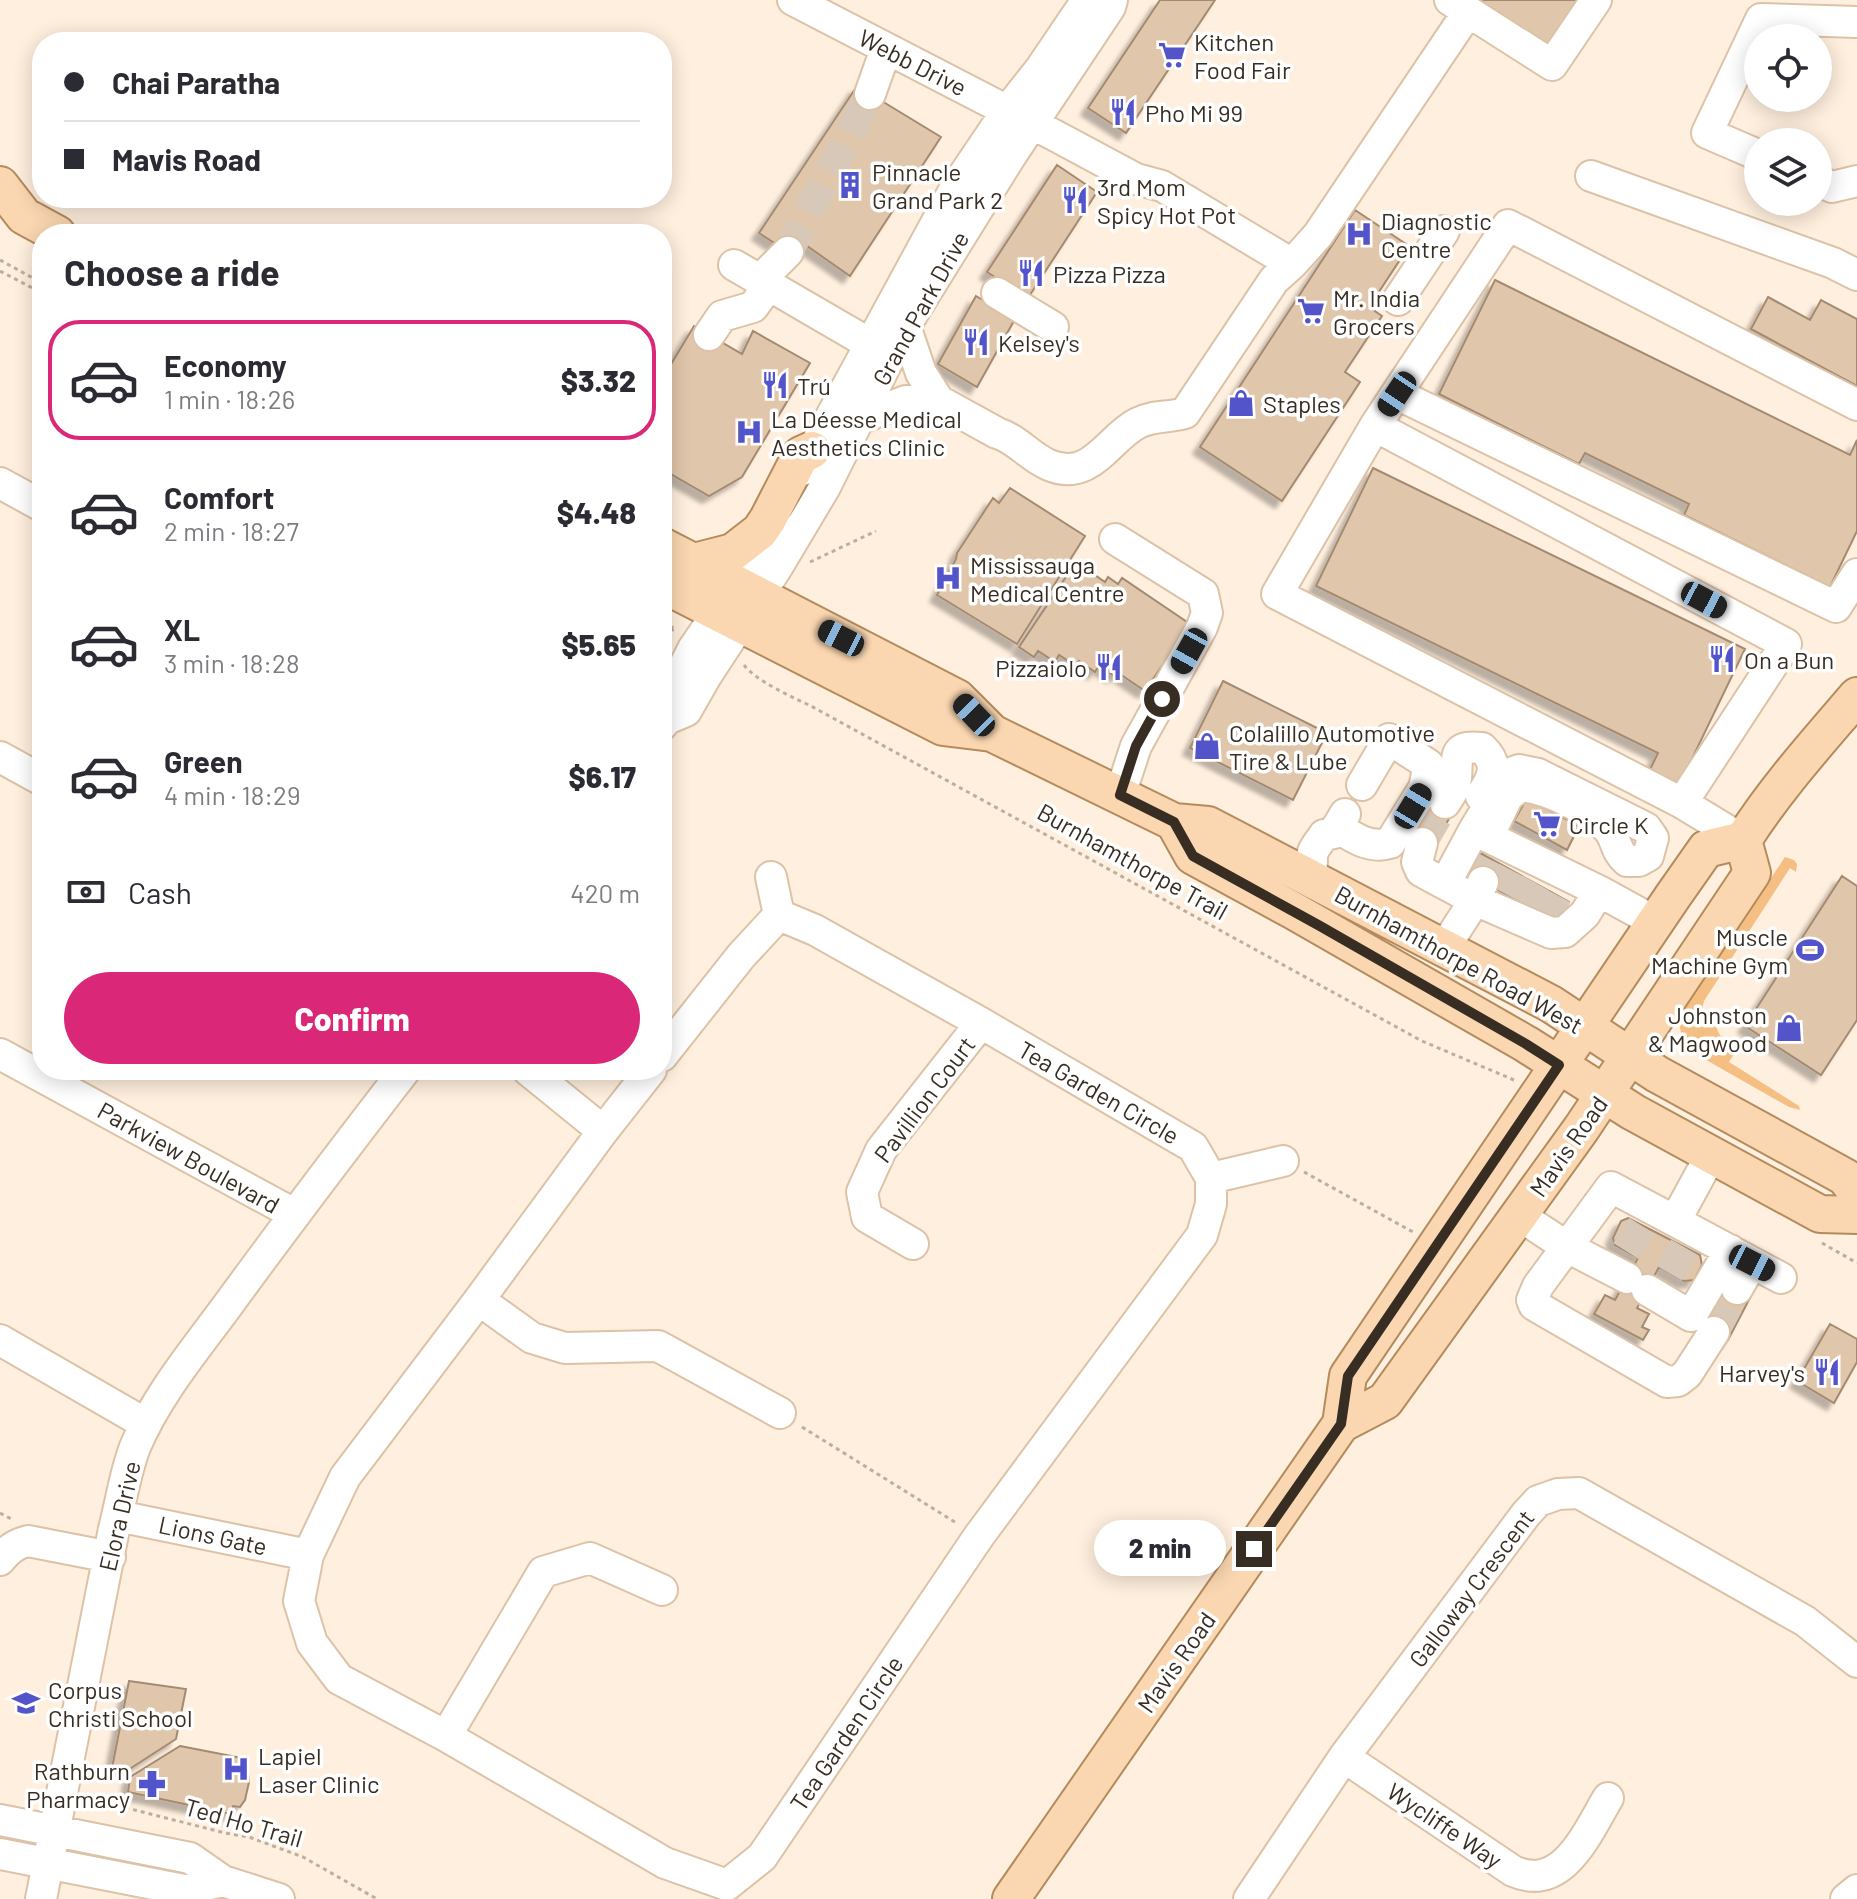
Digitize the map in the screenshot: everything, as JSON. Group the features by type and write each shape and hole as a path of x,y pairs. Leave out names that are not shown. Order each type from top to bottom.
{"main road":[{"path":"0,185 12,216 32,224"},
{"path":"694,562 733,552 760,531 801,455 812,450"},
{"name":"Burnhamthorpe Road West","path":"672,551 694,562 739,604 943,727 992,733 1174,822 1208,825 1310,871 1444,948 1551,1004 1657,1074 1845,1177 1857,1193"},
{"name":"Burnhamthorpe Road West","path":"672,587 739,604"},
{"path":"1743,840 1787,779 1857,696"},
{"name":"Burnhamthorpe Road West","path":"1174,822 1193,856 1526,1044 1633,1112 1820,1214 1857,1215"},
{"name":"Mavis Road","path":"1011,1899 1341,1424 1348,1376 1653,924 1706,849 1743,840 1752,873 1605,1094 1385,1401 1341,1424"}],"street":[{"name":"Webb Drive","path":"793,0 1136,179 1162,186 1292,264"},
{"name":"Grand Park Drive","path":"739,604 825,487 905,326 991,187 1041,68 1087,0"},
{"name":"Grand Park Drive","path":"739,604 812,450 957,185 1020,117 1052,93 1112,0"},
{"path":"905,326 921,373 939,401 1006,436 1048,465 1077,467 1095,460 1136,423 1155,416 1173,417 1185,413 1194,402 1262,296 1318,235 1344,198 1459,6 1552,65 1596,0"},
{"path":"1744,149 1707,133 1761,10 1857,22"},
{"path":"870,94 886,49"},
{"path":"1591,176 1833,263 1857,275"},
{"path":"1832,187 1857,181"},
{"path":"1743,840 1682,803 1277,594 1375,426 1508,225 1857,405"},
{"path":"1398,300 1444,231"},
{"path":"754,277 788,252"},
{"path":"754,277 870,344"},
{"path":"709,335 722,316 753,307 754,277"},
{"path":"997,293 1053,327"},
{"path":"1397,394 1836,607 1857,574"},
{"path":"861,418 906,401 939,401"},
{"path":"1375,426 1786,644 1682,803"},
{"path":"0,483 32,501"},
{"path":"1115,539 1203,594 1207,613 1136,746 1120,795"},
{"path":"672,718 686,711 739,604"},
{"path":"1445,803 1454,790 1456,757 1460,749 1466,746 1482,748 1494,764 1487,787 1463,813 1441,851 1450,876"},
{"path":"0,757 32,775"},
{"path":"1516,881 1508,774 1519,770 1538,774 1609,809 1646,828 1653,838 1648,856 1639,861 1627,861 1619,854 1610,830 1585,809 1535,787 1521,786 1508,796 1516,881 1551,933 1565,932 1585,914 1599,891"},
{"path":"1310,871 1326,863 1332,854 1345,814"},
{"path":"1422,843 1417,862 1421,871 1599,891 1653,924"},
{"path":"1450,876 1516,881"},
{"path":"672,1043 741,956 779,915 771,877"},
{"path":"1444,948 1516,881"},
{"name":"Tea Garden Circle","path":"643,1080 345,1477 308,1555 299,1601 312,1643 339,1679 446,1736 665,1863 729,1892 762,1857 979,1536 1202,1235 1211,1204 1211,1178 1193,1147 981,1023 815,930 779,915"},
{"name":"Pavillion Court","path":"913,1244 867,1217 862,1192 881,1150 981,1023"},
{"name":"Parkview Boulevard","path":"0,1054 32,1071"},
{"name":"Parkview Boulevard","path":"48,1080 294,1214"},
{"name":"Elora Drive","path":"41,1899 128,1468 146,1424 175,1377 294,1214 397,1080"},
{"path":"540,1080 603,1131"},
{"path":"1653,1254 1711,1155"},
{"path":"1211,1178 1283,1161"},
{"path":"1702,1324 1611,1187 1538,1286 1532,1300 1534,1305 1667,1382 1678,1381 1687,1374 1702,1324 1741,1257"},
{"path":"1520,1216 1567,1247 1741,1257 1781,1278"},
{"path":"1737,1289 1741,1257"},
{"path":"479,1300 532,1338 565,1348 658,1346 780,1413"},
{"path":"0,1340 146,1424"},
{"name":"Galloway Crescent","path":"1249,1899 1344,1757 1538,1501 1558,1494 1579,1493 1805,1621 1857,1662"},
{"name":"Lions Gate","path":"118,1516 308,1555"},
{"path":"0,1560 17,1543 28,1541 110,1557"},
{"path":"446,1736 543,1572 590,1558 662,1590"},
{"name":"Wycliffe Way","path":"1344,1757 1522,1876 1549,1874 1567,1862 1608,1798"},
{"path":"0,1820 190,1858 223,1881 279,1899"},
{"path":"0,1854 184,1890 223,1881"},
{"path":"1846,1899 1857,1890"}],"path":[{"path":"0,260 32,278"},
{"path":"0,271 32,288"},
{"path":"803,565 876,531"},
{"path":"672,629 680,630"},
{"name":"Burnhamthorpe Trail","path":"741,660 749,672 783,693 1422,1041 1516,1081"},
{"path":"1283,1161 1422,1237"},
{"path":"1837,1251 1857,1263"},
{"path":"780,1413 979,1536"},
{"name":"Ted Ho Trail","path":"93,1809 115,1805 275,1845 329,1870 377,1899"}],"shaded area":[{"path":"1785,857 1797,864 1796,872 1790,868 1704,1001 1702,1010 1704,1020 1715,1018 1721,1036 1737,1049 1729,1062 1799,1106 1800,1110 1789,1107 1694,1053 1682,1036 1679,1022 1679,1016"}],"building":[{"path":"1160,0 1215,0 1126,133 1088,108"},
{"path":"1476,0 1590,0 1554,52"},
{"name":"Pinnacle Grand Park 2","path":"857,86 941,137 850,276 797,239 788,252 759,233"},
{"path":"1057,165 1097,192 1028,298 987,272"},
{"path":"1355,210 1409,246 1369,307 1382,316 1345,372 1360,382 1282,501 1200,447"},
{"path":"1495,280 1850,455 1857,440 1857,531 1830,587 1684,515 1689,504 1585,453 1579,464 1439,394"},
{"name":"Kelsey's","path":"976,296 1015,319 977,387 938,364"},
{"path":"1768,297 1810,320 1821,300 1857,319 1857,386 1751,329"},
{"path":"694,326 742,354 753,331 810,363 742,477 709,496 672,475 672,362"},
{"path":"1373,468 1745,649 1676,792 1646,778 1658,753 1316,586"},
{"path":"1010,488 1085,536 1017,644 937,595 957,553 993,498 999,503"},
{"path":"1076,562 1105,582 1108,577 1118,584 1122,578 1190,624 1145,691 1117,672 1114,676 1099,666 1095,672 1079,661 1076,666 1059,655 1055,662 1038,651 1034,657 1019,647"},
{"path":"1223,681 1327,733 1293,800 1190,748"},
{"path":"1433,797 1455,808 1432,849 1411,837"},
{"name":"Circle K","path":"1527,798 1579,826 1567,850 1514,821"},
{"path":"1473,849 1569,902 1558,923 1462,870"},
{"path":"1842,876 1857,886 1857,1020 1821,1075 1745,1026"},
{"path":"1628,1218 1700,1255 1702,1265 1694,1280 1684,1281 1659,1267 1637,1308 1649,1314 1642,1327 1649,1330 1643,1340 1594,1314 1605,1295 1615,1300 1638,1258 1615,1245 1613,1238 1621,1221"},
{"path":"1725,1282 1751,1296 1728,1340 1702,1326"},
{"name":"Harvey's","path":"1830,1324 1857,1339 1857,1362 1834,1403 1797,1381"},
{"path":"129,1681 186,1689 176,1739 128,1770 112,1768"},
{"path":"180,1746 247,1759 244,1771 248,1772 249,1782 240,1807 233,1806 231,1814 128,1792 130,1777"}],"tunnel":[{"path":"788,252 870,94"},
{"path":"1422,843 1445,803"},
{"path":"1483,882 1493,861"},
{"path":"1502,892 1513,871"},
{"path":"1524,904 1536,883"},
{"path":"1546,916 1557,895"},
{"path":"1626,1251 1642,1226"},
{"path":"1669,1273 1684,1247"},
{"path":"1714,1332 1737,1289"}],"place":[{"name":"Kitchen Food Fair","path":"1172,55"},
{"name":"Pho Mi 99","path":"1123,112"},
{"name":"Pinnacle Grand Park 2","path":"850,185"},
{"name":"3rd Mom Spicy Hot Pot","path":"1075,200"},
{"name":"Diagnostic Centre","path":"1359,234"},
{"name":"Pizza Pizza","path":"1031,273"},
{"name":"Mr. India Grocers","path":"1311,311"},
{"name":"Kelsey's","path":"976,342"},
{"name":"Trú","path":"775,385"},
{"name":"Staples","path":"1241,403"},
{"name":"La Déesse Medical Aesthetics Clinic","path":"749,432"},
{"name":"Mississauga Medical Centre","path":"948,578"},
{"name":"On a Bun","path":"1722,659"},
{"name":"Pizzaiolo","path":"1109,667"},
{"name":"Colalillo Automotive Tire & Lube","path":"1207,746"},
{"name":"Circle K","path":"1547,824"},
{"name":"Muscle Machine Gym","path":"1810,950"},
{"name":"Johnston & Magwood","path":"1789,1028"},
{"name":"Harvey's","path":"1827,1372"},
{"name":"Corpus Christi School","path":"26,1703"},
{"name":"Lapiel Laser Clinic","path":"236,1769"},
{"name":"Rathburn Pharmacy","path":"152,1784"}],"route":[{"path":"1162,699 1136,746 1120,795 1174,822 1193,856 1559,1065 1348,1376 1341,1424 1254,1549"}]}
